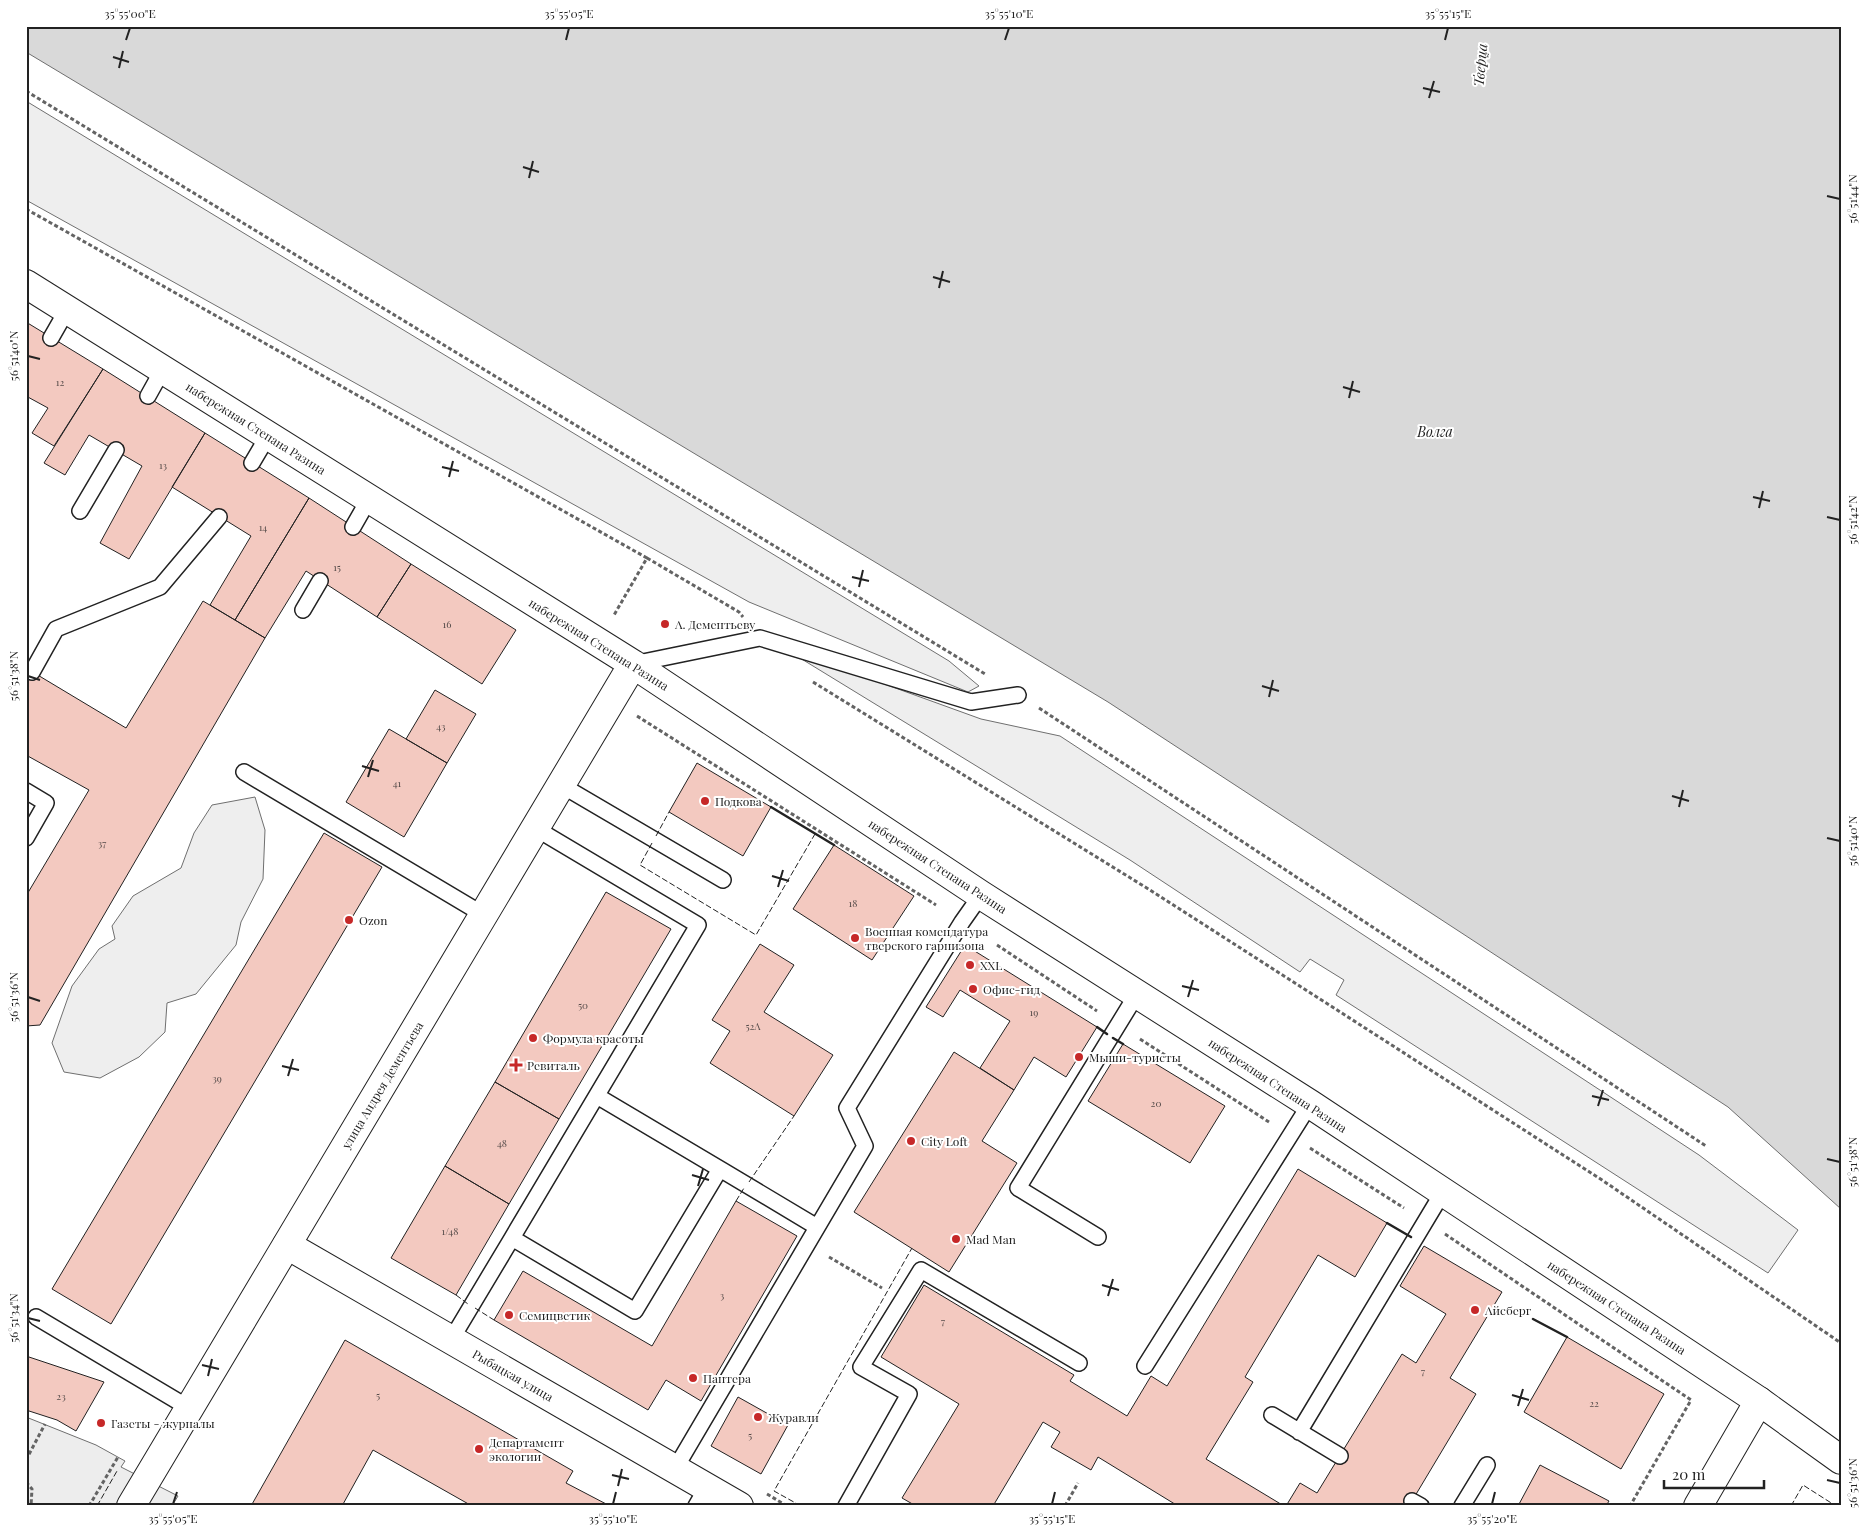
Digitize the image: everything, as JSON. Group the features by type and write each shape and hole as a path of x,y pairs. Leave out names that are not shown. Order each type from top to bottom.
{"street":[{"name":"набережная Степана Разина","path":"26,284 633,664 981,895 1310,1104 1759,1401 1841,1460"},
{"name":"улица Андрея Дементьева","path":"131,1506 633,664"},
{"name":"Рыбацкая улица","path":"287,1245 675,1469 701,1496 739,1506"},
{"path":"1698,1506 1759,1401"}],"lane":[{"path":"51,338 67,310"},
{"path":"148,396 163,370"},
{"path":"252,463 268,436"},
{"path":"80,511 116,450"},
{"path":"353,526 369,499"},
{"path":"32,672 56,629 160,587 220,517"},
{"path":"303,610 320,581"},
{"path":"633,664 760,638 971,702 1018,695"},
{"path":"244,772 484,914"},
{"path":"561,785 723,880"},
{"path":"26,791 46,803 26,838"},
{"path":"451,1340 698,925 535,828"},
{"path":"675,1469 865,1146 847,1108 962,922 981,895"},
{"path":"1098,1237 1018,1188 1137,994"},
{"path":"597,1096 817,1227"},
{"path":"1145,1366 1310,1104"},
{"path":"512,1238 635,1311 720,1169"},
{"path":"1299,1432 1443,1192"},
{"path":"846,1506 909,1394 861,1367 921,1270 1079,1363"},
{"path":"36,1317 190,1408"},
{"path":"1272,1415 1340,1456"},
{"path":"1462,1506 1486,1464"}],"path":[{"path":"26,91 1018,695 1706,1146"},
{"path":"26,209 647,558 739,612"},
{"path":"598,643 647,558"},
{"path":"808,679 1150,890 1594,1174 1841,1343"},
{"path":"612,699 1425,1221 1691,1400 1630,1506"},
{"path":"807,1244 901,1301"},
{"path":"26,1460 44,1424"},
{"path":"89,1506 118,1457"},
{"path":"26,1482 32,1489 31,1506"},
{"path":"1065,1506 1078,1483"}],"shaded area":[{"path":"26,101 949,661 979,686 968,692 749,602 26,200"},
{"path":"782,647 981,719 1060,736 1699,1155 1798,1230 1768,1273 1336,995 1344,980 1310,959 1300,972 1130,860"},
{"path":"255,797 265,830 263,879 241,922 236,945 196,994 167,1003 165,1032 139,1057 100,1078 64,1072 52,1043 72,986 99,949 115,939 112,926 133,896 181,868 194,833 212,805"},
{"path":"26,1417 96,1445 125,1461 121,1467 178,1496 172,1506 26,1506"}],"water":[{"name":"Волга","path":"26,26 1841,26 1841,1209 1728,1107 1108,702 26,52"}],"building":[{"path":"26,322 103,369 54,446 32,433 48,408 26,396"},
{"path":"103,369 205,433 129,559 100,543 142,466 89,435 65,475 44,463"},
{"path":"205,433 309,498 235,620 210,605 251,536 172,487"},
{"path":"309,498 411,564 377,617 306,571 265,638 235,620"},
{"path":"411,564 516,630 482,684 377,617"},
{"path":"203,601 265,638 40,1025 26,1026 26,896 89,790 26,755 26,668 126,728"},
{"path":"435,690 476,714 447,763 406,739"},
{"path":"389,729 447,763 404,837 346,802"},
{"path":"697,763 771,807 743,856 669,812"},
{"path":"324,833 382,867 111,1324 52,1289"},
{"path":"834,845 914,896 872,960 793,909"},
{"path":"606,892 671,929 559,1119 495,1082"},
{"path":"760,944 794,965 764,1012 833,1055 794,1116 710,1063 730,1031 712,1020"},
{"path":"965,945 1097,1027 1066,1077 1034,1057 1014,1090 980,1068 1010,1021 960,990 943,1017 926,1007"},
{"path":"1123,1044 1225,1106 1190,1163 1088,1101"},
{"path":"954,1052 1014,1090 982,1141 1017,1163 949,1272 854,1212"},
{"path":"495,1082 559,1119 509,1204 445,1166"},
{"path":"445,1166 509,1204 456,1295 391,1258"},
{"path":"1298,1169 1387,1223 1355,1277 1318,1255 1245,1377 1253,1382 1206,1459 1284,1506 1178,1506 1098,1457 1091,1470 1051,1447 1060,1432 1043,1422 993,1506 916,1506 902,1498 959,1404 881,1357 924,1285 1074,1375 1070,1381 1127,1416 1151,1376 1167,1386"},
{"path":"736,1201 797,1236 701,1401 666,1380 648,1410 494,1320 523,1271 652,1346"},
{"path":"1424,1246 1502,1292 1450,1378 1476,1394 1409,1506 1286,1506 1300,1483 1317,1493 1402,1354 1416,1363 1446,1314 1400,1286"},
{"path":"1567,1337 1664,1394 1621,1469 1524,1412"},
{"path":"345,1340 573,1471 566,1483 610,1506 472,1506 373,1450 342,1506 251,1506"},
{"path":"26,1356 104,1382 76,1431 57,1420 26,1410"},
{"path":"738,1397 788,1425 761,1474 711,1446"},
{"path":"1540,1465 1609,1501 1606,1506 1518,1506"}],"fence":[{"path":"656,836 669,812"},
{"path":"652,843 640,865 756,935 815,834"},
{"path":"749,1182 794,1116"},
{"path":"736,1201 744,1188"},
{"path":"801,1506 774,1491 912,1248"},
{"path":"456,1295 468,1304"},
{"path":"475,1308 494,1320"},
{"path":"97,1506 117,1471"},
{"path":"1791,1506 1803,1485 1836,1506"}],"wall":[{"path":"771,807 834,845"},
{"path":"1097,1027 1107,1034"},
{"path":"1113,1038 1123,1044"},
{"path":"1387,1223 1411,1237"},
{"path":"1533,1319 1567,1337"}],"place":[{"name":"А. Дементьеву","path":"665,624"},
{"name":"Подкова","path":"705,801"},
{"name":"Ozon","path":"349,920"},
{"name":"Военная комендатура тверского гарнизона","path":"855,938"},
{"name":"XXL","path":"970,965"},
{"name":"Офис-гид","path":"973,989"},
{"name":"Формула красоты","path":"533,1038"},
{"name":"Мыши-туристы","path":"1079,1057"},
{"name":"Ревиталь","path":"516,1065"},
{"name":"City Loft","path":"911,1141"},
{"name":"Mad Man","path":"956,1239"},
{"name":"Айсберг","path":"1475,1310"},
{"name":"Семицветик","path":"509,1315"},
{"name":"Пантера","path":"693,1378"},
{"name":"Журавли","path":"758,1417"},
{"name":"Газеты - журналы","path":"101,1423"},
{"name":"Департамент экологии","path":"479,1449"}],"water label":[{"name":"Тверца","path":"1480,65"}]}
